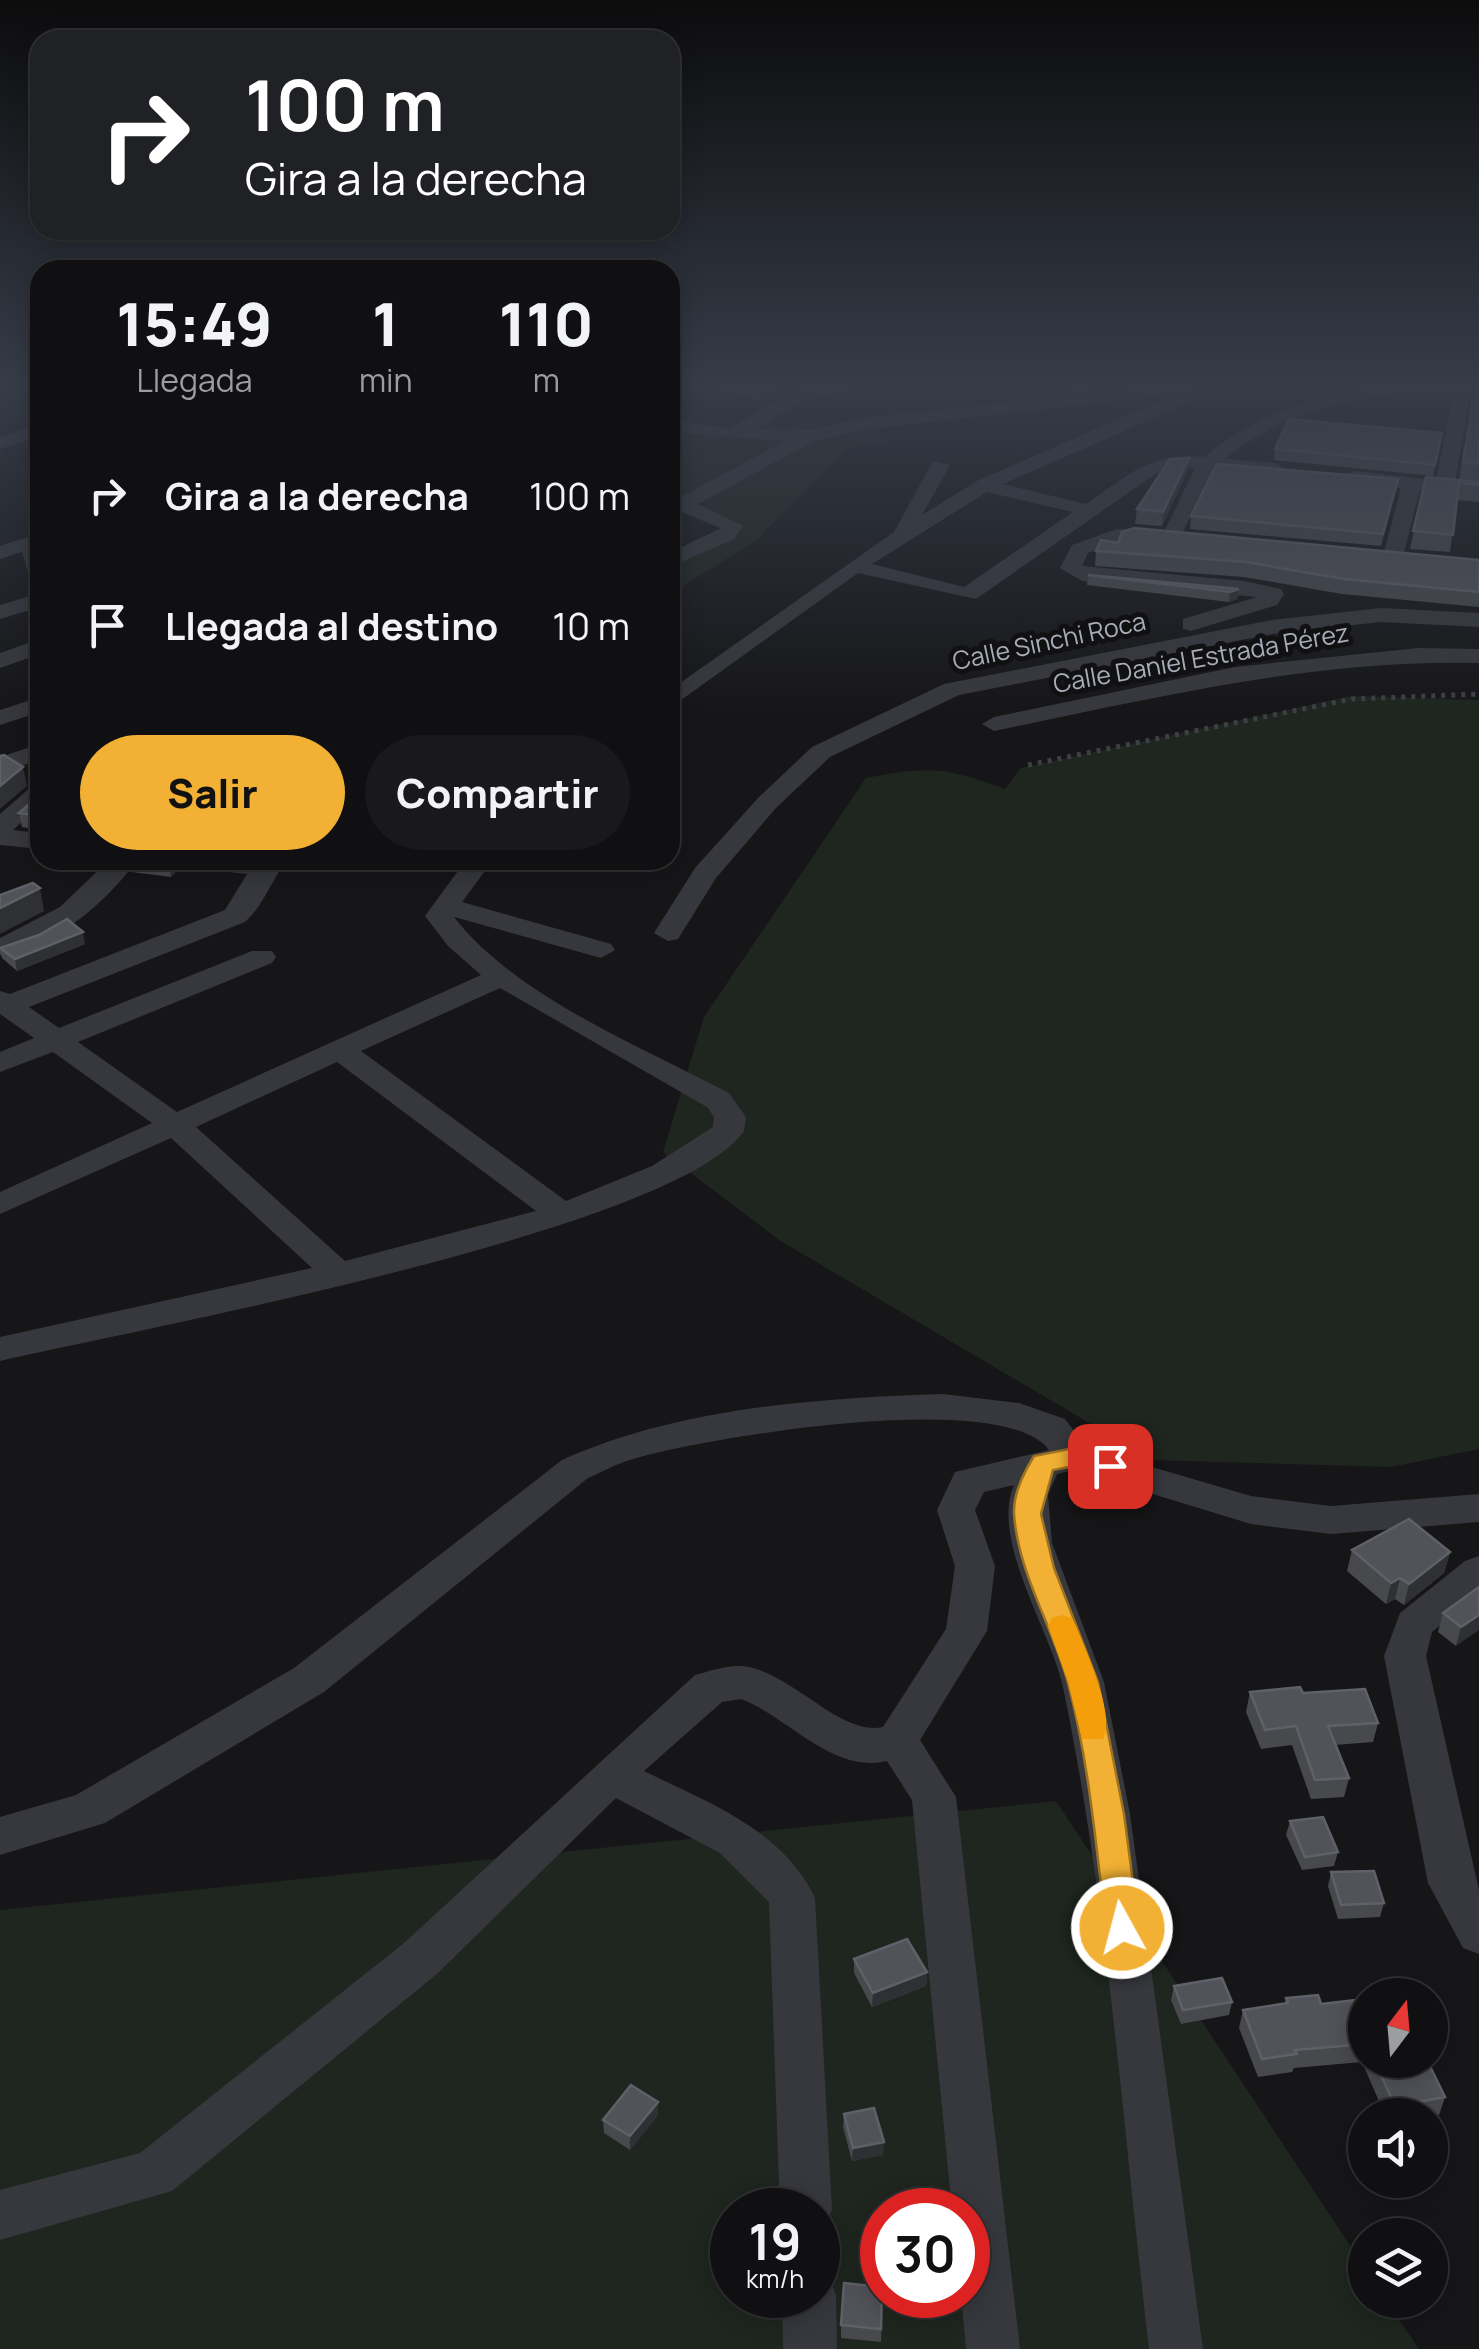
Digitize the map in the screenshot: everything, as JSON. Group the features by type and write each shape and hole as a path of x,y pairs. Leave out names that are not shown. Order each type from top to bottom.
{"street":[{"path":"901,535 925,493"},
{"path":"680,694 854,566 971,493"},
{"path":"1016,493 1092,511"},
{"path":"854,566 968,594 1117,493"},
{"path":"1179,642 1181,630 1190,624 1269,600 1273,594 1244,587 1082,575 1070,568 1079,549 1112,536 1181,537 1197,493"},
{"path":"1392,556 1409,493"},
{"path":"680,507 734,526 680,556"},
{"path":"0,534 30,541"},
{"path":"0,553 30,543"},
{"path":"0,612 30,603"},
{"name":"Calle Sinchi Roca","path":"668,933 705,874 767,804 821,752 952,689 1179,642 1381,616 1479,620"},
{"path":"0,660 30,650"},
{"name":"Calle Daniel Estrada Pérez","path":"994,724 1312,662 1380,654 1479,656"},
{"path":"0,718 30,708"},
{"path":"0,766 30,755"},
{"path":"0,828 30,801"},
{"path":"0,837 30,840"},
{"path":"2,947 69,916 114,870"},
{"path":"3,1002 235,916 265,870"},
{"path":"0,1349 339,1274 563,1215 700,1154 728,1131 730,1118 718,1100 500,977 448,933 439,916 472,870"},
{"path":"448,901 602,950"},
{"path":"0,1063 262,957"},
{"path":"0,1204 500,977"},
{"path":"3,1002 174,1124 339,1274"},
{"path":"338,1049 563,1215"},
{"path":"0,1836 89,1810 308,1680 575,1469 621,1449 888,1407 1009,1410 1041,1420 1064,1432 1058,1460 1030,1494 1032,1542 1083,1682 1108,1814 1176,2349"},
{"path":"0,2215 154,2174 421,1958 611,1775 710,1688 742,1682 769,1692 839,1736 872,1747 897,1740 966,1630 976,1566 956,1510 969,1482 984,1475 1058,1460 1251,1510 1331,1520 1479,1508"},
{"path":"1479,1571 1414,1624 1405,1656 1450,1883 1479,1934"},
{"path":"897,1740 934,1796 993,2349"},
{"path":"611,1775 756,1853 780,1874 792,1898 805,2188"},
{"path":"809,2318 810,2349"}],"path":[{"path":"1028,765 1352,698 1479,694"}],"shaded area":[{"path":"680,493 803,493 757,540 680,588 680,547 721,529 686,514 706,504 680,496"},
{"path":"1351,696 1479,700 1479,1449 1391,1467 1152,1460 779,1240 663,1152 704,1017 866,778 936,771 1005,789 1021,768"},
{"path":"1056,1801 1348,2242 1348,2318 1398,2318 1419,2349 0,2349 0,1910"}],"building":[{"path":"1148,493 1172,493 1163,512 1137,509"},
{"path":"1203,493 1394,493 1383,534 1191,516"},
{"path":"1422,493 1458,493 1453,535 1413,531"},
{"path":"1134,528 1479,560 1479,592 1344,579 1246,562 1096,551 1101,540 1118,543 1122,532"},
{"path":"1088,575 1239,589 1230,592"},
{"path":"0,756 23,767 0,786"},
{"path":"33,883 40,888 0,908 0,895"},
{"path":"67,919 83,932 15,959 0,948 39,935"},
{"path":"1409,1519 1450,1552 1409,1584 1400,1578 1391,1583 1352,1550"},
{"path":"1479,1587 1479,1615 1461,1627 1443,1613"},
{"path":"1300,1687 1303,1693 1365,1689 1378,1723 1328,1726 1349,1778 1315,1780 1296,1726 1265,1730 1250,1692"},
{"path":"1323,1817 1338,1852 1305,1857 1290,1821"},
{"path":"1374,1871 1384,1903 1341,1905 1331,1872"},
{"path":"907,1939 927,1972 873,1993 854,1959"},
{"path":"1222,1978 1232,2002 1183,2010 1174,1986"},
{"path":"1318,1995 1321,2004 1348,2001 1348,2045 1295,2050 1297,2054 1262,2059 1243,2010 1288,2003 1286,1998"},
{"path":"1382,2078 1436,2078 1445,2097 1439,2098 1391,2098"},
{"path":"631,2085 658,2102 630,2136 603,2120"},
{"path":"874,2108 884,2142 853,2148 844,2114"},
{"path":"844,2283 860,2285 860,2318 881,2318 881,2329 841,2325"}],"slow traffic":[{"path":"1062,1626 1083,1682 1092,1731"}],"route":[{"path":"1110,1466 1074,1457 1043,1462 1030,1494 1028,1514 1040,1568 1083,1682 1108,1814 1122,1928"}]}
